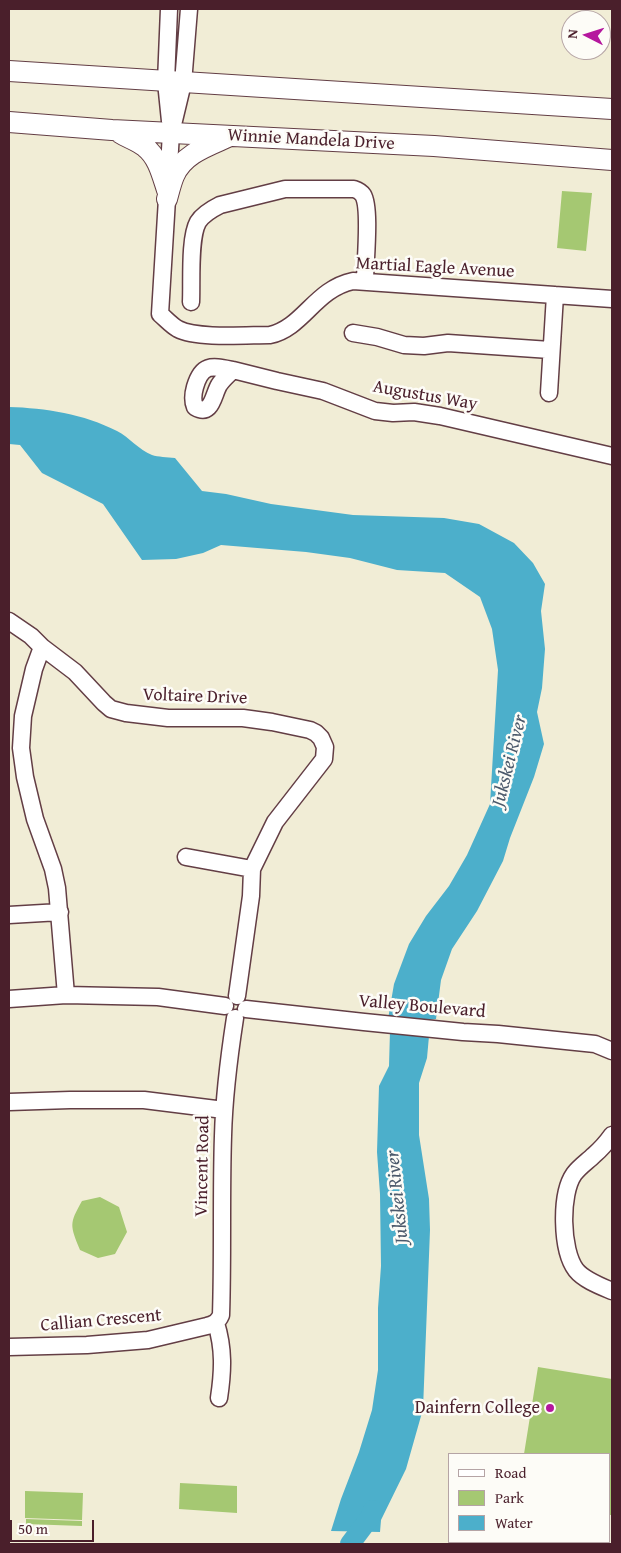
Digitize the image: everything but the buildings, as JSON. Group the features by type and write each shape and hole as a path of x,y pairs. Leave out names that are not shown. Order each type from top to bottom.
{"main road":[{"path":"9,71 612,109"},
{"name":"Winnie Mandela Drive","path":"9,122 112,130 424,146 612,160"},
{"path":"112,130 139,143 150,152 157,162 167,195"},
{"path":"167,195 178,168 188,158 230,136"}],"street":[{"path":"167,195 174,82 169,9"},
{"path":"174,82 189,9"},
{"path":"191,302 193,237 198,221 212,208 220,204 285,189 354,189 362,194 366,203 367,224 365,281"},
{"name":"Martial Eagle Avenue","path":"167,195 160,314 179,329 196,334 270,335 278,333 288,327 330,290 342,283 353,281 612,300"},
{"path":"549,393 550,350 555,295"},
{"path":"353,333 377,337 404,345 424,346 448,343 550,350"},
{"name":"Augustus Way","path":"233,370 220,383 212,403 208,407 200,410 193,405 192,400 200,373 208,368 215,367 233,370 324,391 375,410 393,413 414,412 433,414 612,456"},
{"path":"9,621 31,636 42,647 34,669 23,716 21,748 24,777 58,888 66,995"},
{"name":"Voltaire Drive","path":"42,647 75,672 104,704 111,709 126,713 168,718 243,718 310,730 322,738 325,747 324,759 275,822 252,869 236,1007"},
{"path":"186,857 252,869"},
{"path":"9,915 60,912"},
{"name":"Valley Boulevard","path":"9,999 66,995 158,997 463,1032 595,1044 612,1041"},
{"name":"Vincent Road","path":"218,1398 222,1367 222,1341 218,1319 224,1110 236,1007"},
{"name":"Valley Boulevard","path":"595,1044 612,1051"},
{"path":"9,1102 144,1100 224,1110"},
{"path":"612,1135 574,1175 565,1196 563,1210 570,1261 582,1276 612,1291"},
{"name":"Callian Crescent","path":"9,1348 87,1346 148,1340 218,1319"}],"green space":[{"path":"562,191 592,193 586,251 557,248"},
{"path":"100,1197 119,1207 127,1232 115,1254 98,1258 80,1250 72,1225 82,1201"},
{"path":"538,1367 612,1379 612,1515 611,1453 524,1453"},
{"path":"180,1483 237,1486 237,1513 179,1509"},
{"path":"25,1491 83,1493 82,1520 25,1518"},
{"path":"26,1519 82,1521 82,1526 26,1524"}],"water":[{"path":"9,407 64,413 104,425 152,455 175,458 202,491 271,504 353,515 444,518 479,524 514,543 533,563 545,584 541,611 545,649 542,688 537,712 544,744 503,861 477,911 452,949 441,980 436,1019 387,1025 394,984 409,944 426,916 449,886 467,855 490,804 498,670 492,629 480,597 445,573 397,570 350,558 306,552 221,545 203,553 176,559 142,560 103,504 42,473 20,445 9,444"},
{"path":"390,1031 429,1036 427,1058 419,1083 419,1135 429,1199 430,1230 423,1409 406,1469 381,1520 380,1532 331,1531 372,1410 378,1370 378,1308 381,1266 380,1194 377,1152 379,1086 389,1066"}],"waterway":[{"name":"Jukskei River","path":"350,1544 371,1516 373,1510"}],"place":[{"name":"Dainfern College","path":"550,1408"}]}
